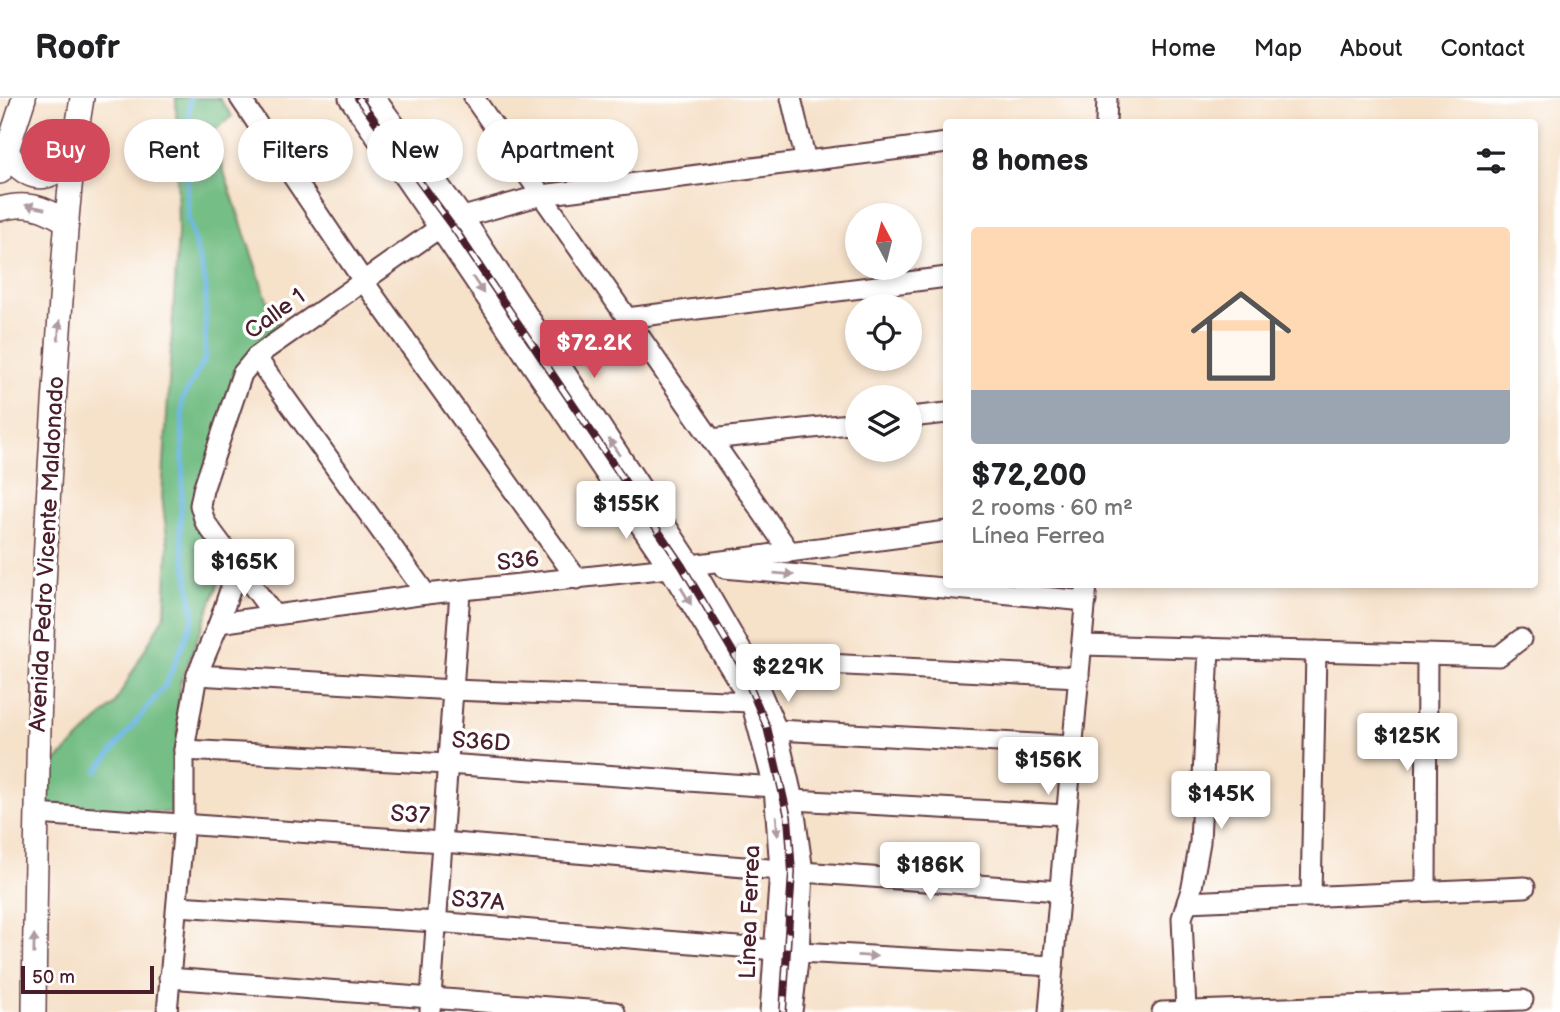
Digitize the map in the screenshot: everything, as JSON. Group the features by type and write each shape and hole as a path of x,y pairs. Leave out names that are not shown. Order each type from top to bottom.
{"main road":[{"path":"21,170 4,161 24,98"},
{"name":"Avenida Pedro Vicente Maldonado","path":"78,119 82,98"},
{"name":"Avenida Pedro Vicente Maldonado","path":"34,1012 36,814 48,488 70,182"},
{"path":"0,209 15,204 33,205 49,210 67,222"}],"street":[{"path":"240,98 364,282 578,579"},
{"name":"Línea Ferrea","path":"349,98 668,568 751,702 775,788 780,870 770,1012"},
{"name":"Línea Ferrea","path":"375,98 463,217 692,565 747,660 777,730 793,800 803,872 799,952 792,1012"},
{"path":"474,98 789,551"},
{"path":"791,98 806,161"},
{"path":"1106,119 1107,98"},
{"name":"Calle 1","path":"274,615 205,522 200,505 242,374 256,357 439,228 463,217 542,195 943,144"},
{"path":"627,318 943,278"},
{"path":"256,357 426,594"},
{"path":"922,416 943,413"},
{"path":"711,439 845,424"},
{"name":"S36","path":"219,622 426,594 578,579 943,532"},
{"path":"692,565 943,583"},
{"path":"167,1012 184,823 184,750 197,675 238,566"},
{"path":"1016,588 1086,593 1049,1012"},
{"path":"430,1006 460,592"},
{"path":"1082,645 1499,656 1521,639"},
{"path":"1186,1011 1182,918 1192,887 1200,842 1209,649"},
{"path":"1311,897 1316,651"},
{"path":"1426,891 1427,654"},
{"path":"747,660 1079,677"},
{"path":"197,675 453,690 751,702"},
{"path":"777,730 1073,746"},
{"name":"S36D","path":"184,750 447,764 775,788"},
{"path":"793,800 1066,815"},
{"name":"S37","path":"36,814 442,842 780,870"},
{"path":"803,872 1059,891"},
{"path":"1187,902 1525,887"},
{"name":"S37A","path":"177,906 436,922 774,950"},
{"path":"799,952 1053,966"},
{"path":"169,978 430,1006 615,1012"},
{"path":"1162,1012 1523,1000"}],"green space":[{"path":"176,98 219,98 232,116 224,122 224,119 176,119"},
{"path":"224,172 268,303 283,331 253,352 200,525 219,560 221,577 180,684 174,813 46,806 53,764 114,705 165,614 168,546 162,496 178,233 177,182 224,182"}],"waterway":[{"path":"97,771 166,684 194,617 180,530 182,400 205,359 206,285 188,218 187,148 190,98"}],"railway":[{"path":"358,98 457,233 682,566 740,664 767,727 788,817 792,872 783,1012"}]}
